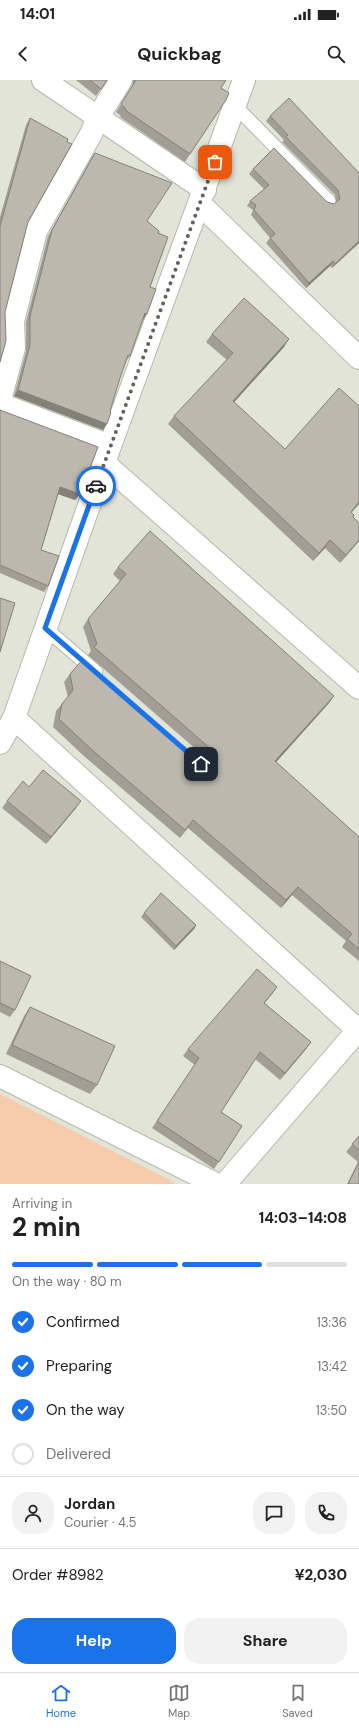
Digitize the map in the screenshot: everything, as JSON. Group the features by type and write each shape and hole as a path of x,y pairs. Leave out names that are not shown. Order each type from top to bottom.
{"street":[{"path":"43,80 98,117 202,197 359,358"},
{"path":"0,400 14,348 13,321 36,231 92,134 98,117 121,80"},
{"path":"0,743 14,718 107,454 244,80"},
{"path":"0,404 107,454 359,688"},
{"path":"14,718 359,1030 225,1184"},
{"path":"0,1076 216,1184"}],"lane":[{"path":"235,106 329,201"},
{"path":"45,628 105,680"}],"shaded area":[{"path":"0,1094 174,1182 174,1184 0,1184"}],"building":[{"path":"90,80 107,80 101,89"},
{"path":"136,80 226,80 221,88 229,93 226,100 190,154 125,110 126,109 121,104"},
{"path":"289,98 359,173 359,241 335,264 333,261 309,283 270,238 275,234 254,210 256,205 250,201 269,185 253,169 274,148 327,202 334,204 340,199 338,190 286,137 288,135 270,116"},
{"path":"30,118 68,139 67,142 72,144 28,222 5,312 6,341 0,362 0,226"},
{"path":"95,153 172,183 147,221 159,231 158,233 168,237 150,287 156,289 147,314 145,313 130,356 128,355 107,424 18,390 30,345 30,316 52,230"},
{"path":"244,298 289,339 233,401 285,449 339,388 359,406 359,502 351,512 354,515 353,517 359,523 359,540 346,555 330,540 319,553 174,416 233,353 212,334"},
{"path":"0,410 98,447 80,494 60,487 41,550 59,556 48,586 0,565"},
{"path":"150,531 334,696 275,761 359,837 359,949 347,939 352,934 298,887 286,900 193,820 185,830 91,749 59,719 62,704 73,690 70,674 83,659 201,762 209,764 214,758 212,750 94,647 97,644 88,619 126,574 118,567"},
{"path":"0,598 15,603 0,652"},
{"path":"43,770 81,801 51,837 7,801 23,781 29,787"},
{"path":"161,893 196,925 176,946 144,913"},
{"path":"0,961 31,976 15,1010 0,1003"},
{"path":"257,969 277,987 264,1003 311,1042 285,1073 260,1052 221,1112 242,1126 219,1162 157,1121 199,1058 188,1049"},
{"path":"30,1007 115,1046 97,1085 12,1045"},
{"path":"359,1136 359,1150 352,1144"},
{"path":"359,1162 359,1184 348,1184"}],"way so far":[{"path":"96,486 215,162"}],"route":[{"path":"96,486 45,628 201,764"}]}
